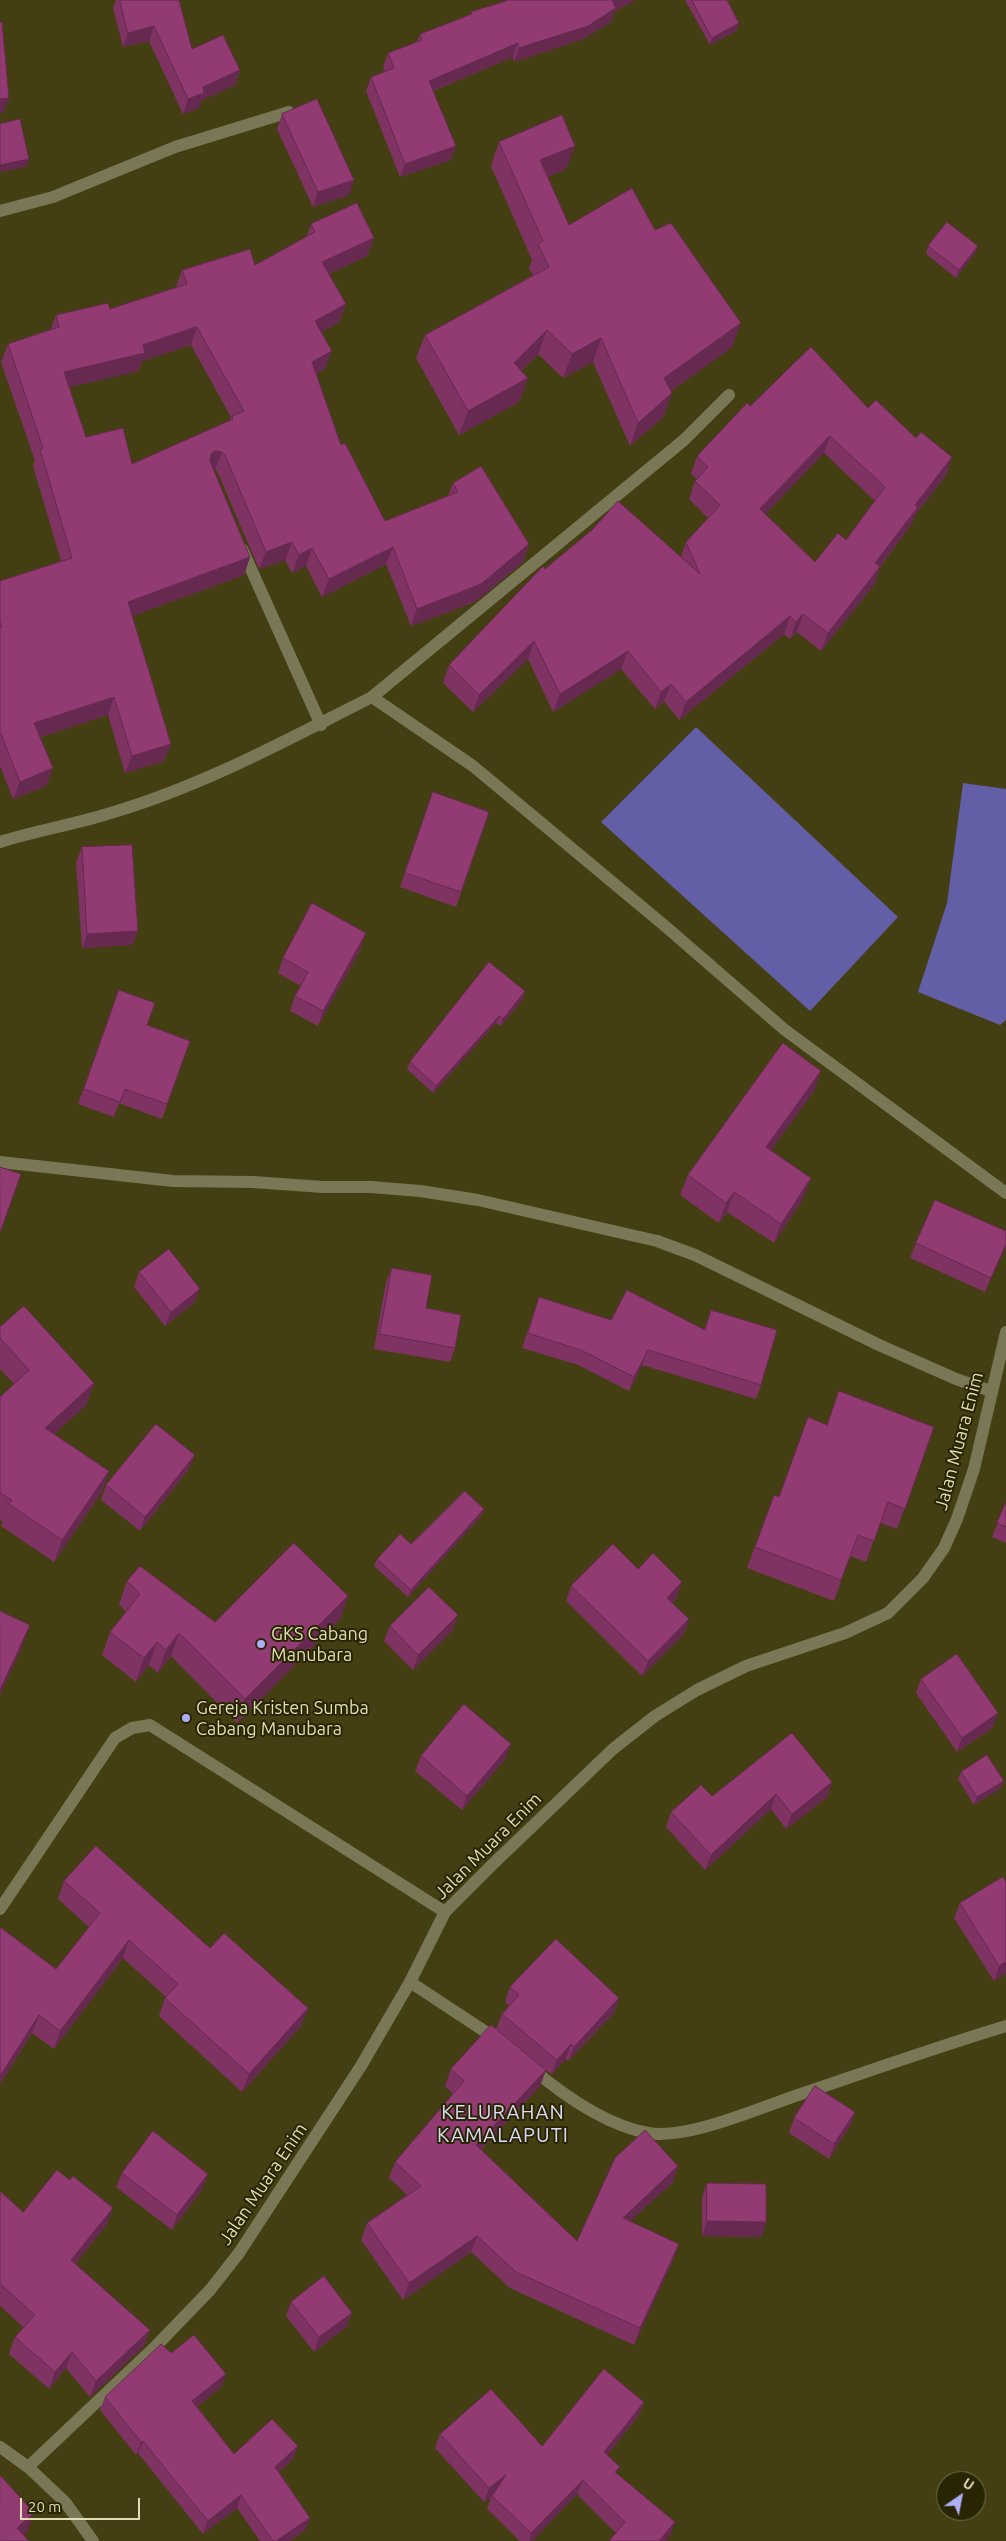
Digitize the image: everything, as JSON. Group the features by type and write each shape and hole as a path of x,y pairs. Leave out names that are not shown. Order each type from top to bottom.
{"street":[{"path":"0,211 54,197 175,147 289,112"},
{"path":"0,842 124,809 230,768 321,725 372,697 684,440 729,395"},
{"path":"237,537 321,725"},
{"path":"372,697 472,766 666,926 785,1030 1006,1193"},
{"path":"0,1162 173,1181 253,1182 420,1191 478,1200 657,1241 695,1255 880,1345 956,1379 991,1391"},
{"name":"Jalan Muara Enim","path":"28,2467 156,2346 210,2290 239,2254 361,2066 410,1982 445,1912 613,1749 655,1716 697,1690 746,1666 845,1633 888,1613 906,1598 944,1548 957,1519 974,1469 1006,1332"},
{"path":"0,1909 115,1738 132,1728 150,1725 445,1912"},
{"path":"410,1982 507,2048"},
{"path":"522,2060 572,2098 618,2125 649,2133 675,2134 724,2120 1006,2026"},
{"path":"0,2447 28,2467 65,2502 93,2541"}],"shaded area":[{"path":"696,727 898,917 810,1011 601,822"},
{"path":"963,783 1006,789 1006,1020 1000,1025 918,992 947,903"}],"building":[{"path":"120,0 179,0 192,49 223,35 240,70 203,87 204,93 188,99 154,26 128,33"},
{"path":"509,0 614,0 612,1 616,8 588,26 519,48 518,43 429,81 456,146 405,164 371,77 394,68 388,53 422,40 420,34 472,14 471,12"},
{"path":"692,0 727,0 739,23 712,38"},
{"path":"0,22 2,22 9,98 0,99"},
{"path":"317,99 354,180 318,192 282,114"},
{"path":"562,115 575,146 540,160 569,225 632,188 655,230 671,223 741,323 664,378 672,393 638,423 601,338 572,354 547,330 514,363 528,378 468,411 425,335 549,267 538,244 543,241 499,142"},
{"path":"20,119 29,159 0,165 0,124"},
{"path":"357,203 374,238 322,262 346,304 315,321 332,351 312,362 341,445 345,443 385,521 458,492 453,483 481,466 529,544 481,584 417,609 393,547 329,579 312,548 299,555 292,542 266,552 225,455 222,452 215,451 211,454 210,461 250,557 128,602 171,744 132,756 114,697 34,723 53,768 20,782 0,734 0,627 2,627 0,621 0,581 72,558 40,449 43,448 8,344 59,327 56,315 108,303 110,309 187,284 182,270 250,249 255,265 315,232 311,224","holes":["197,327 244,411 232,416 233,419 132,464 123,428 86,437 64,372 145,353 143,345"]},
{"path":"947,222 978,246 959,270 928,246"},
{"path":"811,347 868,408 876,400 916,438 921,432 952,457 915,505 918,507 875,563 880,567 828,633 803,614 796,622 790,616 686,702 671,684 661,692 628,651 560,694 534,641 479,695 449,665 543,566 545,569 593,529 618,501 700,574 686,542 720,505 695,481 708,467 697,456 747,403 750,406","holes":["830,436 885,487 846,540 838,533 815,562 760,509"]},
{"path":"433,792 489,812 461,892 405,873"},
{"path":"132,845 138,931 87,934 82,847"},
{"path":"312,903 366,933 323,1011 295,996 308,972 283,958"},
{"path":"489,962 525,991 503,1019 499,1016 436,1086 410,1062"},
{"path":"119,990 155,1003 147,1025 190,1041 167,1104 125,1089 120,1102 84,1089"},
{"path":"783,1043 821,1071 766,1147 811,1178 781,1224 734,1192 726,1203 688,1175"},
{"path":"0,1167 21,1174 0,1233"},
{"path":"935,1200 1006,1231 1006,1244 991,1278 916,1243"},
{"path":"169,1249 200,1289 171,1312 139,1272"},
{"path":"392,1268 432,1275 426,1308 461,1315 455,1348 380,1334"},
{"path":"627,1290 705,1330 711,1310 777,1330 761,1385 648,1350 634,1377 583,1351 528,1333 539,1297 611,1320"},
{"path":"24,1306 94,1383 45,1428 109,1471 62,1540 9,1504 12,1500 0,1493 0,1397 29,1370 0,1338 0,1327"},
{"path":"839,1391 934,1427 905,1509 888,1502 874,1541 858,1535 841,1580 755,1547 774,1495 779,1497 808,1417 827,1425"},
{"path":"156,1424 195,1455 145,1517 106,1485"},
{"path":"465,1491 484,1509 411,1590 377,1559 400,1534 411,1544"},
{"path":"1006,1502 1006,1527 997,1523"},
{"path":"294,1543 348,1596 245,1699 179,1633 166,1650 157,1642 144,1658 110,1632 140,1594 127,1581 140,1566 215,1622"},
{"path":"613,1544 638,1569 653,1553 682,1582 667,1598 689,1619 648,1661 571,1586"},
{"path":"429,1587 458,1615 418,1655 390,1626"},
{"path":"0,1611 30,1625 0,1690"},
{"path":"957,1654 998,1713 962,1738 921,1679"},
{"path":"464,1704 511,1744 467,1796 421,1756"},
{"path":"792,1733 832,1782 792,1814 776,1794 711,1855 671,1812 701,1785 712,1796"},
{"path":"987,1755 1004,1781 977,1797 961,1772"},
{"path":"96,1846 210,1948 224,1933 308,2008 249,2074 165,1998 178,1984 129,1940 60,2031 39,2015 0,2076 0,1927 56,1969 100,1913 64,1881"},
{"path":"1003,1877 1006,1882 1006,1962 999,1966 960,1903"},
{"path":"556,1939 619,1998 574,2047 571,2044 557,2060 502,2014 519,1995 510,1987"},
{"path":"491,2025 546,2070 476,2145 577,2241 615,2158 645,2130 678,2166 623,2218 679,2244 640,2328 516,2272 477,2236 409,2283 367,2223 421,2186 395,2162 464,2081 451,2069"},
{"path":"815,2086 855,2112 834,2144 794,2118"},
{"path":"153,2131 208,2174 177,2215 122,2173"},
{"path":"57,2170 70,2180 73,2176 113,2208 71,2260 150,2330 96,2381 72,2352 55,2372 15,2337 35,2315 0,2284 0,2191 23,2212"},
{"path":"707,2183 766,2184 766,2222 707,2221"},
{"path":"324,2276 352,2313 319,2337 291,2302"},
{"path":"194,2335 226,2374 192,2401 234,2454 272,2419 298,2446 275,2467 310,2518 276,2541 273,2541 241,2495 208,2521 105,2397 161,2344 171,2353"},
{"path":"604,2369 644,2402 604,2452 620,2467 615,2472 675,2522 659,2541 609,2541 625,2522 583,2480 531,2533 492,2496 506,2475 489,2488 440,2434 491,2389 542,2446"},
{"path":"0,2475 34,2513 17,2528 29,2541 0,2541"}],"place":[{"name":"GKS Cabang Manubara","path":"261,1644"},
{"name":"Gereja Kristen Sumba Cabang Manubara","path":"186,1718"}],"district":[{"name":"KELURAHAN KAMALAPUTI","path":"503,2124"}]}
